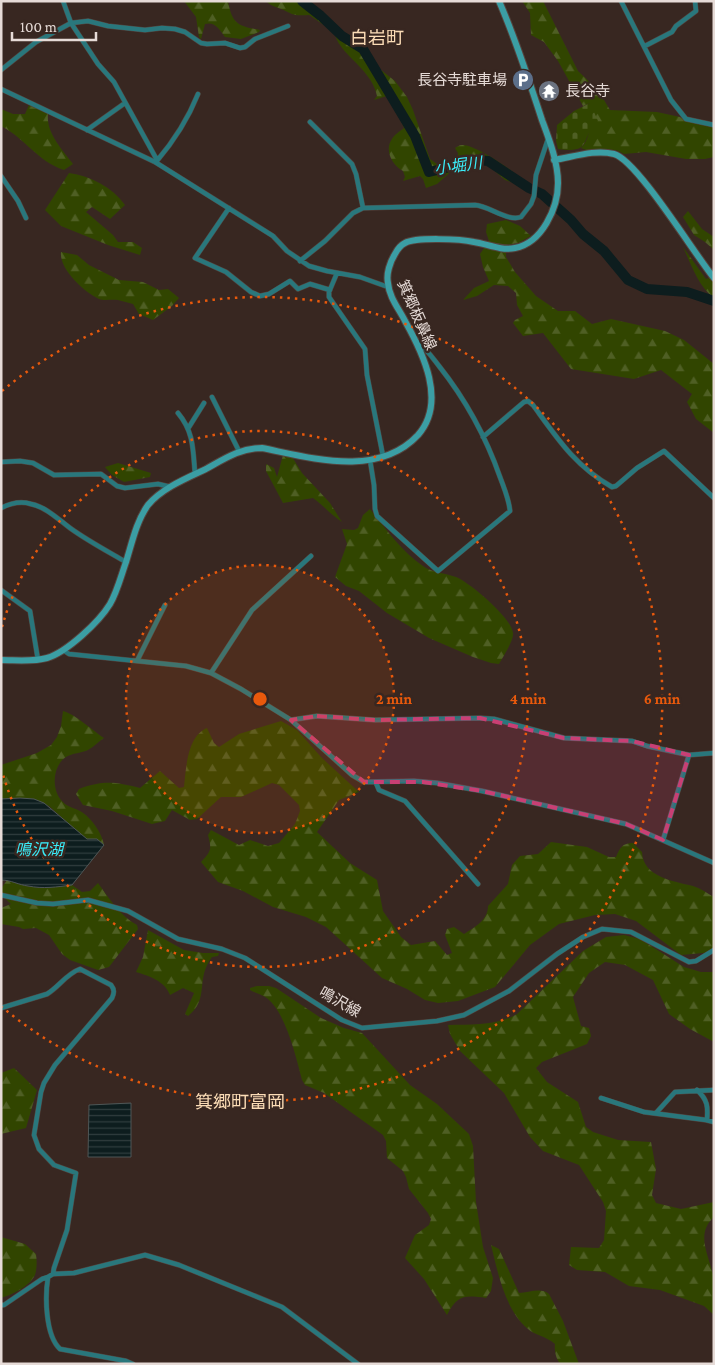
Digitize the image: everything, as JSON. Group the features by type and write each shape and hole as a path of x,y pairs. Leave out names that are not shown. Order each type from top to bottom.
{"main road":[{"name":"箕郷板鼻線","path":"1,660 38,660 48,658 64,650 91,626 107,609 114,596 137,526 143,514 153,501 195,474 239,451 250,448 262,448 341,462 370,460 398,451 420,432 430,413 431,388 416,341 388,286 389,268 395,254 402,245 419,239 467,241 509,249 518,248 530,242 544,226 557,200 558,176 548,139 519,47 499,1"},
{"path":"554,160 596,152 616,154 623,158 641,176 714,278"}],"street":[{"path":"63,1 71,23 98,64 114,82 156,161"},
{"path":"621,1 671,100 682,116 686,119 714,125"},
{"path":"645,46 672,32 676,26 696,11 695,1"},
{"path":"1,70 36,42 71,23 88,21 108,26 145,30 175,29 185,32 201,43 225,43 240,48 245,47 255,39 288,26"},
{"path":"1,90 156,161 273,236 287,251 309,266 360,277 388,286"},
{"path":"156,161 180,130 198,94"},
{"path":"87,130 125,103"},
{"path":"310,122 352,164 363,208"},
{"path":"300,261 325,241 353,213 363,208 482,206 517,218 520,217 531,204 534,196 536,175 548,139"},
{"path":"1,176 18,201 26,218"},
{"path":"229,208 195,258 226,272 251,292 260,296 269,294 290,281 298,289 310,284 330,290"},
{"path":"336,272 329,297 365,349 367,375 383,456"},
{"path":"370,460 377,516 438,571 510,511 503,486 483,436 455,386 428,352 416,341"},
{"path":"212,397 239,451"},
{"path":"483,436 524,402 528,401 567,451 595,476 612,487 664,451 714,498"},
{"path":"189,427 204,403"},
{"path":"178,413 189,427 193,443 195,474"},
{"path":"1,462 20,461 33,463 54,475 101,474 117,486 125,488 158,484 171,488"},
{"path":"1,508 9,504 21,502 43,508 70,528 126,562"},
{"path":"210,673 252,610 311,556"},
{"path":"1,590 30,612 38,660"},
{"path":"138,661 165,605"},
{"path":"64,650 69,654 186,666 210,673 233,684 291,720 357,780 376,783 423,782 482,791 626,824 714,863"},
{"path":"291,720 317,716 375,720 494,719 564,738 632,740 647,746 690,755 714,753"},
{"path":"663,840 690,755"},
{"path":"376,783 379,790 405,801 478,884"},
{"name":"鳴沢線","path":"1,895 37,903 53,904 88,900 128,911 178,939 222,949 245,958 342,1020 362,1028 437,1022 464,1014 509,992 557,954 583,937 602,928 632,932 690,962 696,961 714,950"},
{"path":"1,1008 47,994 69,974 80,969 111,985 114,992 112,998 55,1065 41,1092 34,1136 39,1149 54,1165 76,1173 67,1230 53,1274"},
{"path":"697,1090 705,1097 707,1102 707,1120"},
{"path":"656,1113 675,1092 714,1090"},
{"path":"601,1098 644,1112 714,1122"},
{"path":"1,1306 42,1279 53,1274 74,1273 144,1255 179,1265 282,1307 358,1364"},
{"path":"48,1277 46,1290 49,1322 52,1337 57,1346 60,1349 126,1361 133,1364"}],"highlighted area":[{"path":"317,716 375,720 480,718 564,738 632,741 689,755 663,840 626,824 482,791 423,782 364,782 291,720"}],"green space":[{"path":"184,1 228,1 232,15 237,23 260,30 241,39 225,37 217,27 209,23 205,24 201,39 199,37 196,17"},
{"path":"266,1 310,1 338,30 353,40 371,62 395,81 407,97 430,159 437,164 457,160 458,153 455,148 461,145 468,146 496,160 525,184 520,185 505,180 489,166 480,163 454,169 437,184 426,188 420,176 403,181 405,177 403,171 390,157 389,152 392,139 404,128 390,95 374,100 377,96 371,81 329,29 309,15 294,15"},
{"path":"522,1 543,1 578,71 598,90 610,110 657,112 680,117 685,121 714,127 714,157 686,159 646,152 624,154 616,150 598,149 589,151 581,148 585,144 589,133 590,103 583,106 558,61 544,42 531,35 530,13"},
{"path":"590,103 598,121 584,144 576,149 558,149 556,141 557,125 574,111"},
{"path":"29,105 48,114 52,134 73,164 64,170 46,161 18,137 1,126 1,109 13,114 25,114"},
{"path":"69,173 77,174 100,183 120,199 125,205 110,219 92,207 86,212 113,235 118,242 133,242 142,248 140,255 108,245 61,226 45,210"},
{"path":"688,211 702,229 714,237 714,250 694,235 683,217"},
{"path":"506,220 520,226 531,236 518,243 506,245 506,257 515,272 536,296 558,311 575,311 592,324 611,319 665,331 684,340 714,364 714,433 696,419 687,402 692,394 661,370 634,379 571,369 543,333 523,336 513,323 523,316 517,305 516,293 508,286 494,285 477,296 463,300 474,288 489,281 480,254 489,241 486,232 487,224"},
{"path":"683,247 706,279 714,276 714,298 699,281"},
{"path":"61,252 77,255 89,265 119,280 143,282 159,290 168,289 179,298 172,306 153,320 139,314 133,304 118,300 99,299 80,286 68,272 61,259"},
{"path":"283,455 291,455 302,473 330,503 342,522 313,498 283,503 266,471 266,464 274,468 277,477"},
{"path":"118,463 151,473 150,477 124,482 112,475 105,467"},
{"path":"370,509 395,540 416,561 430,570 462,580 489,601 506,619 511,626 513,636 499,664 473,657 429,638 387,613 359,591 346,586 335,577 347,544 342,529 354,530 358,528 363,515"},
{"path":"63,711 78,719 104,738 88,750 66,757 61,761 56,772 55,785 56,792 63,802 80,811 92,821 104,845 97,839 87,840 49,806 20,798 1,799 1,765 37,753 51,745 57,737 61,726"},
{"path":"281,721 297,730 322,758 359,792 339,800 317,832 350,863 377,880 383,911 401,937 411,945 435,941 447,955 452,953 445,935 447,929 454,927 464,934 480,923 486,915 488,906 508,884 512,865 520,856 538,854 551,842 587,847 609,857 616,857 622,847 633,843 642,852 644,860 653,872 668,880 696,887 714,897 714,952 681,955 636,921 615,914 595,915 559,924 530,945 495,987 458,1001 438,1003 425,1000 407,989 382,978 326,927 306,917 273,907 243,891 218,882 201,862 210,850 208,835 211,830 239,845 250,840 268,846 279,843 295,824 300,811 299,805 279,785 272,783 241,797 221,797 197,819 190,820 172,810 165,821 152,824 112,811 83,805 76,794 79,789 103,783 116,783 140,788 160,771 179,788 184,787 191,745 200,732 207,728 214,743 219,747 239,734"},
{"path":"7,880 26,886 43,888 72,885 82,892 90,891 98,883 115,906 125,917 137,925 138,929 109,967 98,970 70,960 62,954 49,935 36,928 23,929 1,924 1,908 11,904 1,895 1,889"},
{"path":"148,930 184,950 219,953 218,956 212,957 207,965 199,1003 188,1016 185,1014 194,993 183,988 170,995 168,990 160,983 151,977 136,972 143,957"},
{"path":"624,935 640,939 684,967 701,972 714,972 714,1042 690,1029 669,1014 653,980 625,965 605,962 589,973 573,997 581,1026 589,1028 591,1036 587,1044 542,1062 536,1068 547,1082 578,1102 586,1127 593,1132 618,1140 651,1142 656,1169 652,1195 656,1203 681,1209 714,1202 714,1217 705,1230 704,1238 714,1280 714,1315 704,1306 660,1290 629,1286 605,1272 577,1270 569,1265 571,1247 599,1248 604,1240 606,1211 603,1202 579,1165 543,1151 530,1137 504,1093 460,1051 450,1034 448,1025 501,1021 517,1014 583,951 606,937"},
{"path":"257,986 276,988 321,1018 362,1033 410,1085 437,1104 469,1134 473,1146 476,1202 483,1247 493,1278 491,1291 486,1298 462,1298 454,1303 447,1315 424,1279 405,1258 415,1235 429,1225 431,1219 428,1213 409,1189 403,1171 387,1158 386,1141 383,1135 324,1093 305,1085 285,1025 268,999 250,990 250,988"},
{"path":"14,1068 37,1090 26,1128 1,1134 1,1073"},
{"path":"1,1237 25,1244 36,1254 37,1262 35,1275 29,1283 1,1298"},
{"path":"491,1245 499,1249 519,1293 542,1291 549,1294 563,1321 579,1364 561,1364 556,1355 555,1344 531,1331 520,1321 508,1301 496,1267"}],"water":[{"name":"鳴沢湖","path":"1,799 34,799 44,803 87,839 97,839 104,845 72,885 39,887 1,880"},
{"path":"131,1103 131,1157 88,1157 89,1105"}],"waterway":[{"name":"小堀川","path":"302,1 342,36 363,49 415,136 429,172 479,160 488,161 529,188 542,194 571,220 583,234 604,251 628,280 647,289 687,292 714,301"}],"place":[{"name":"長谷寺駐車場","path":"523,80"},
{"name":"長谷寺","path":"549,91"}],"district":[{"name":"白岩町","path":"377,38"},
{"name":"箕郷町富岡","path":"240,1102"}]}
